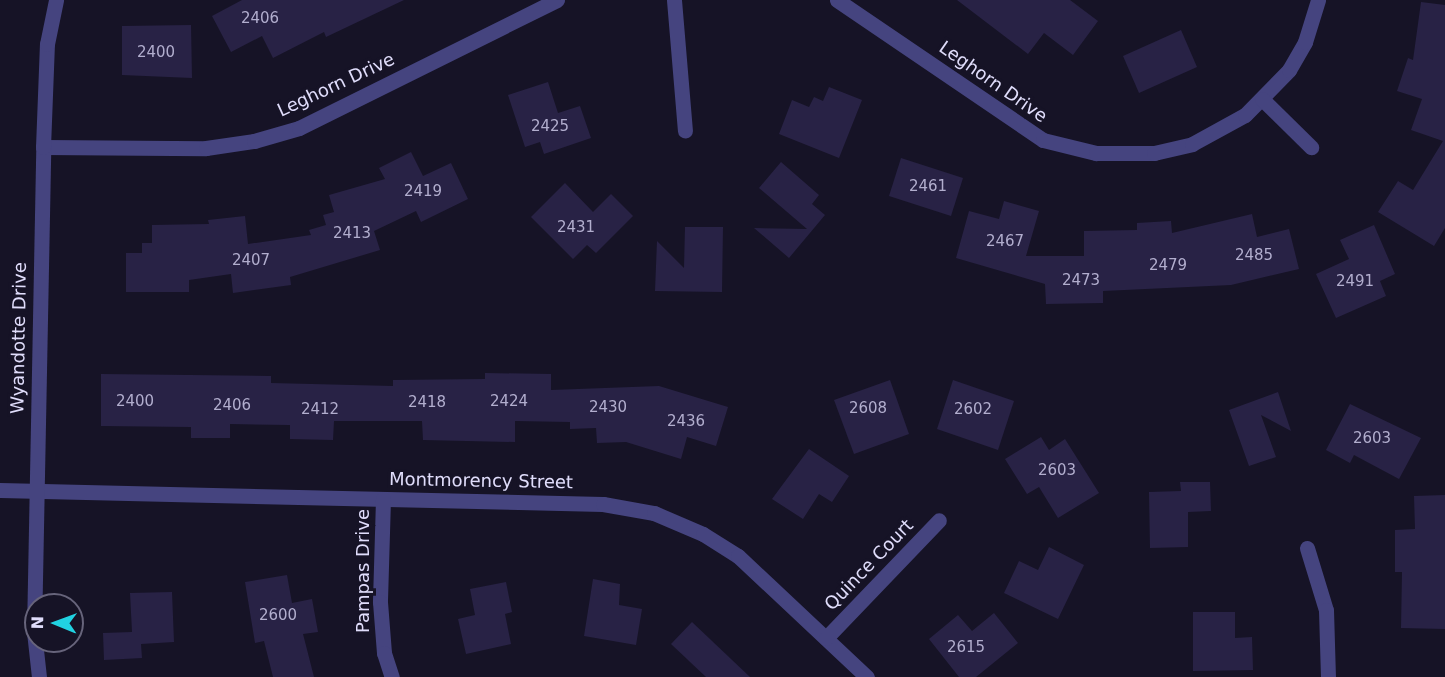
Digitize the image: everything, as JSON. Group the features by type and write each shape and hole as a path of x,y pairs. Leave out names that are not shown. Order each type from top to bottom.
{"street":[{"name":"Wyandotte Drive","path":"39,677 34,632 43,147 47,44 56,0"},
{"name":"Leghorn Drive","path":"43,147 206,148 254,141 299,128 557,0"},
{"path":"674,0 685,130"},
{"name":"Leghorn Drive","path":"837,0 1033,134 1096,153 1154,153 1192,144 1222,131 1262,99 1289,70 1305,42 1318,0"},
{"path":"1262,99 1311,147"},
{"name":"Montmorency Street","path":"0,490 603,504 654,513 703,534 738,556 867,677"},
{"name":"Pampas Drive","path":"383,499 380,602 384,653 392,677"},
{"name":"Quince Court","path":"826,638 939,520"},
{"path":"1308,548 1326,610 1328,677"}],"building":[{"path":"242,0 404,0 326,37 324,32 273,58 262,36 231,52 212,16"},
{"path":"957,0 1070,0 1098,21 1073,55 1044,33 1028,54"},
{"path":"1421,2 1445,5 1445,228 1434,246 1378,212 1398,181 1413,190 1443,141 1411,130 1422,99 1397,91 1408,58 1413,60"},
{"path":"191,25 192,78 122,75 122,26"},
{"path":"1181,30 1197,67 1139,93 1123,56"},
{"path":"548,82 558,113 580,106 591,138 544,154 540,142 525,147 508,95"},
{"path":"829,87 862,100 839,158 779,134 792,100 809,107 814,97 823,101"},
{"path":"411,152 423,176 451,163 468,199 421,222 416,211 374,231 380,250 290,277 291,285 233,293 231,274 189,280 189,292 126,292 126,253 142,253 142,243 152,243 152,225 209,224 208,220 245,216 248,244 311,235 309,230 326,225 323,215 334,212 329,195 385,179 379,168"},
{"path":"901,158 963,178 951,216 889,196"},
{"path":"781,162 819,195 812,204 825,215 789,258 754,228 807,229 759,188"},
{"path":"565,183 593,212 611,194 633,216 596,253 587,245 573,259 531,217"},
{"path":"1004,201 1039,211 1026,256 1084,256 1084,231 1137,230 1137,223 1171,221 1172,233 1252,214 1257,237 1289,229 1299,269 1231,285 1103,291 1103,303 1046,304 1045,284 956,258 969,211 999,219"},
{"path":"1374,225 1395,274 1380,281 1386,296 1336,318 1316,274 1349,259 1340,240"},
{"path":"685,227 723,227 722,292 655,291 657,241 684,268"},
{"path":"485,373 551,374 551,390 659,386 728,407 716,446 687,437 681,459 626,442 597,443 596,428 570,429 570,422 515,421 515,442 423,440 422,421 334,421 333,440 290,439 290,425 230,424 230,438 191,438 191,427 101,426 101,374 271,376 271,383 393,386 393,380 485,379"},
{"path":"890,380 909,434 854,454 834,400"},
{"path":"953,380 1014,401 998,450 937,429"},
{"path":"1278,392 1291,431 1261,415 1276,457 1249,466 1229,410"},
{"path":"1350,404 1421,438 1399,479 1354,455 1350,463 1326,450"},
{"path":"1041,437 1049,450 1065,439 1099,493 1058,518 1039,487 1027,494 1005,459"},
{"path":"809,449 849,476 832,502 819,494 803,519 772,499"},
{"path":"1180,482 1210,482 1211,511 1188,512 1188,547 1150,548 1149,492 1181,491"},
{"path":"1445,495 1445,629 1401,628 1402,572 1395,572 1395,530 1415,529 1414,496"},
{"path":"1049,547 1084,565 1058,619 1004,593 1019,561 1038,570"},
{"path":"287,575 292,603 312,599 318,632 303,634 314,677 273,677 264,641 255,643 245,582"},
{"path":"593,579 620,584 619,605 642,609 636,645 584,636"},
{"path":"506,582 512,612 505,614 511,644 466,654 458,619 475,615 470,589"},
{"path":"172,592 174,642 141,644 142,658 104,660 103,633 132,632 130,593"},
{"path":"1193,612 1235,612 1235,638 1252,637 1253,670 1193,671"},
{"path":"994,613 1018,643 976,677 959,677 929,639 958,615 972,631"},
{"path":"692,622 750,677 706,677 671,644"}]}
